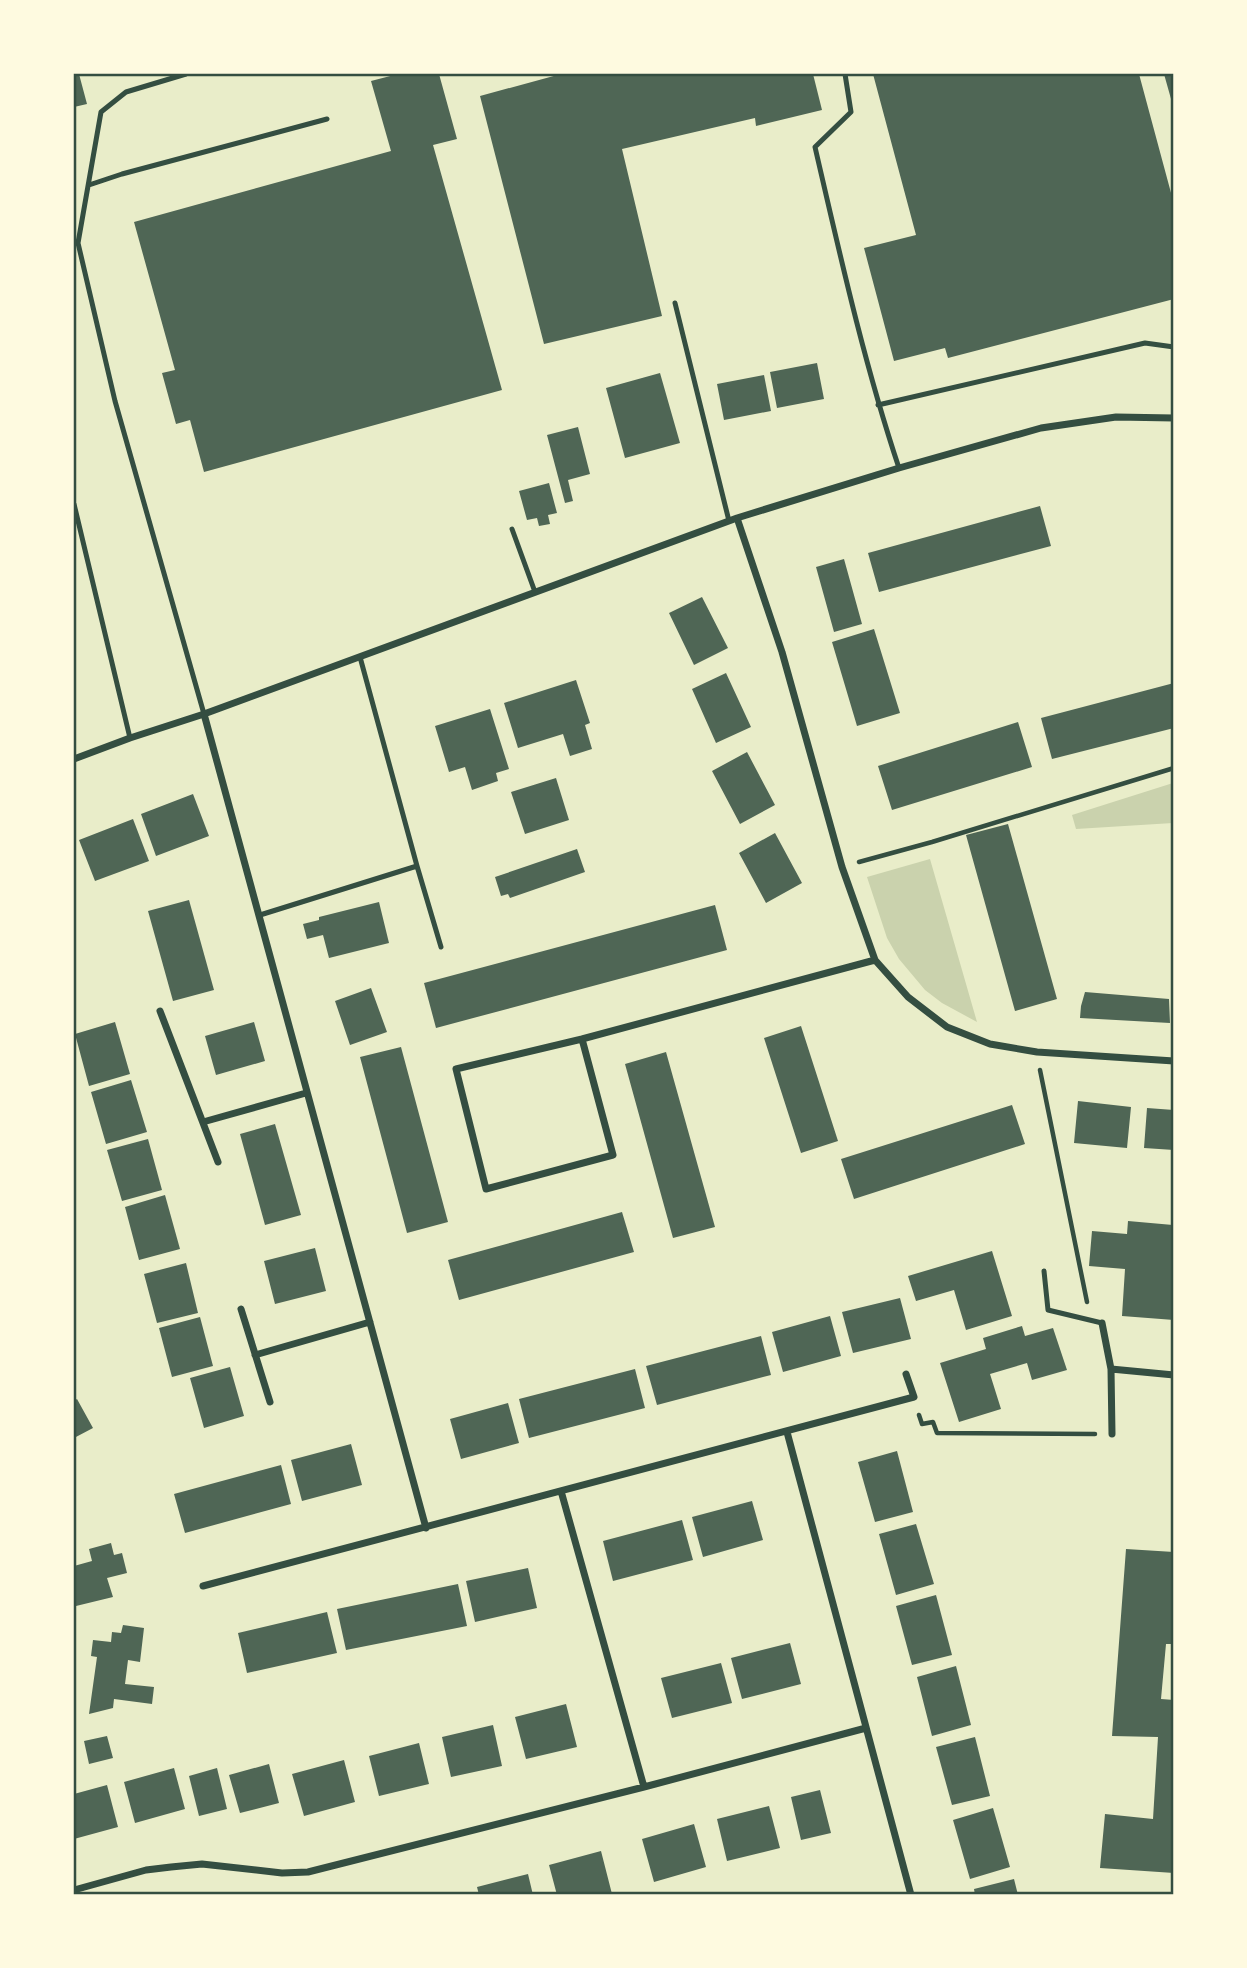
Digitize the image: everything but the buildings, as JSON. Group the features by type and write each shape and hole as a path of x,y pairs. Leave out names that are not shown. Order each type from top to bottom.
{"street":[{"path":"74,759 733,520 899,468 1041,428 1116,417 1174,418"},
{"path":"733,520 782,652 842,867 875,960 908,997 947,1027 990,1044 1037,1052 1174,1061"},
{"path":"204,714 426,1528"},
{"path":"582,1039 613,1154 486,1189 456,1069 582,1039 875,960"},
{"path":"160,1011 218,1162"},
{"path":"203,1122 306,1093"},
{"path":"242,1310 270,1402"},
{"path":"255,1355 370,1322"},
{"path":"1102,1323 1111,1369 1112,1434"},
{"path":"1111,1369 1174,1375"},
{"path":"203,1586 914,1397 906,1374"},
{"path":"787,1432 911,1895"},
{"path":"561,1491 644,1787"},
{"path":"74,1891 146,1870 202,1864 282,1873 307,1872 866,1728"}],"lane":[{"path":"186,74 126,92 101,112 78,243 115,401 204,714"},
{"path":"845,74 851,112 816,147 856,323 878,405 899,468"},
{"path":"89,185 327,119"},
{"path":"676,303 733,520"},
{"path":"878,405 1146,343 1174,348"},
{"path":"74,504 130,738"},
{"path":"512,529 536,592"},
{"path":"74,547 83,545"},
{"path":"360,657 441,947"},
{"path":"260,915 417,866"},
{"path":"1044,1271 1048,1310 1102,1323"}],"path":[{"path":"842,867 1174,768"},
{"path":"1037,1052 1091,1320"},
{"path":"914,1397 922,1424 933,1422 937,1433 1112,1434"}],"green space":[{"path":"1173,783 1173,823 1076,829 1072,815"},
{"path":"930,859 977,1022 942,1003 925,990 899,959 887,938 867,877"}]}
